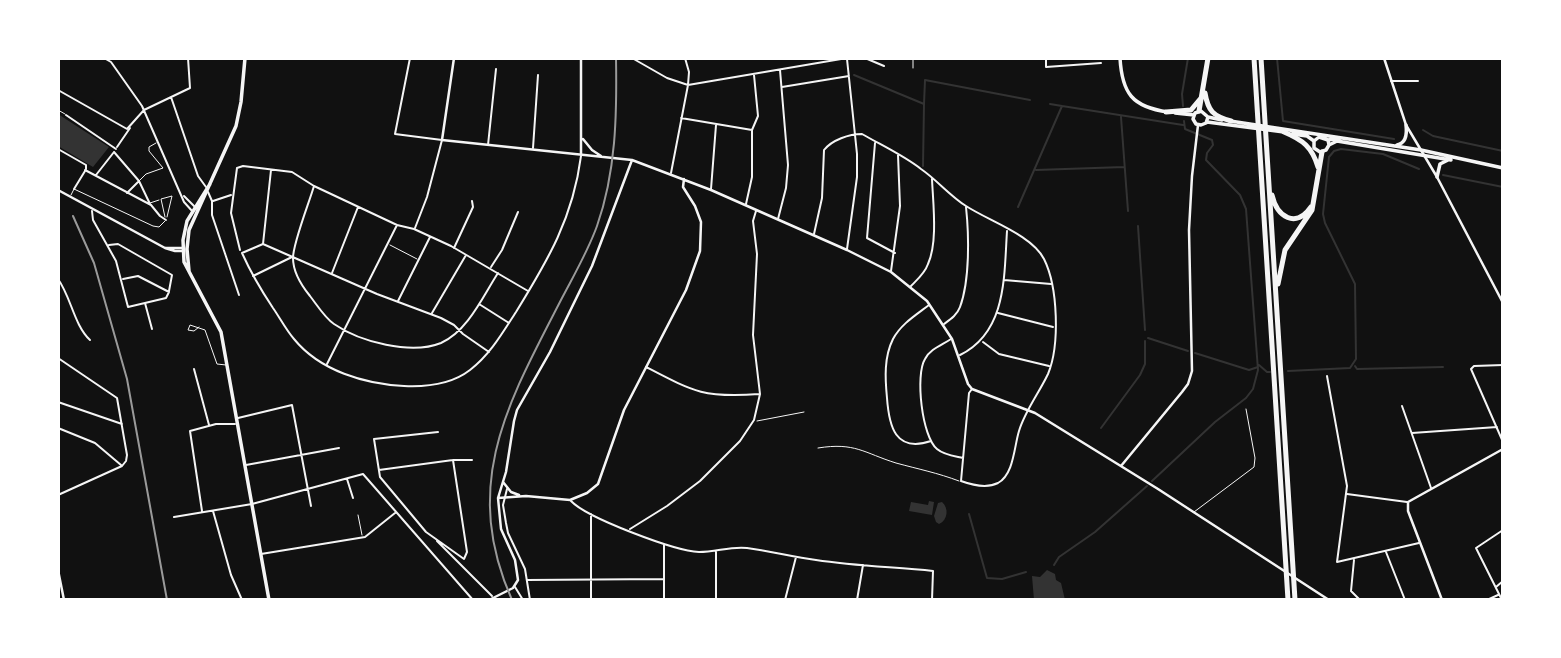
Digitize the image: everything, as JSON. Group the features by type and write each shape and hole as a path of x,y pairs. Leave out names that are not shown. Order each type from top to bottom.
{"highway":[{"path":"1201,116 1209,58"},
{"path":"1253,58 1261,114"},
{"path":"1261,58 1262,139 1288,600"},
{"path":"1166,112 1191,110 1204,94"},
{"path":"1204,94 1210,111 1217,117 1231,121"},
{"path":"1284,132 1306,144 1318,167"},
{"path":"1262,139 1276,208 1284,216 1296,218 1304,215 1311,205 1320,152"},
{"path":"1276,298 1283,256 1312,210 1320,152"},
{"path":"1268,175 1295,600"}],"main road":[{"path":"245,58 239,111 232,137 210,184 194,210 184,249 189,274 218,322 269,600"},
{"path":"1120,58 1122,78 1130,96 1147,108 1347,138 1461,160"},
{"path":"1199,125 1201,116"},
{"path":"1199,125 1201,116"},
{"path":"1201,116 1315,139 1323,137 1328,142"},
{"path":"1392,146 1400,145 1404,141 1407,134 1406,125"},
{"path":"1300,131 1315,139"},
{"path":"1315,139 1314,148 1320,152 1328,142 1347,138"},
{"path":"1328,142 1422,153 1503,168"},
{"path":"1437,177 1440,164 1450,159"}],"street":[{"path":"104,58 111,62 144,110 183,196 194,210"},
{"path":"95,176 144,110 190,88 188,58"},
{"path":"410,58 395,134 632,160 711,190 847,250 891,272 930,304 952,339 972,389 1029,410 1194,512 1329,600"},
{"path":"414,229 428,193 442,140 454,58"},
{"path":"529,292 431,236 397,225 314,186 292,172 239,167 236,170 233,225 241,251 252,276 293,339 327,365 368,382 401,386 429,385 462,375 489,352 509,323 529,292 556,245 568,217 581,155 581,58"},
{"path":"632,58 667,78 688,85 847,58 857,177 847,250"},
{"path":"671,174 688,85 689,72 685,58"},
{"path":"805,58 807,64"},
{"path":"864,58 884,66"},
{"path":"874,58 875,62"},
{"path":"1046,58 1046,67 1101,63"},
{"path":"1384,58 1406,125 1437,177 1503,303"},
{"path":"488,145 496,69"},
{"path":"778,219 788,166 779,69"},
{"path":"746,205 752,177 752,130 758,116 754,73"},
{"path":"533,150 538,75"},
{"path":"781,87 849,76"},
{"path":"1391,81 1418,81"},
{"path":"58,90 123,128 130,128"},
{"path":"172,97 198,176 205,183 212,201 212,215 239,295"},
{"path":"66,115 115,150 139,181 150,204 166,220"},
{"path":"680,117 752,130"},
{"path":"711,190 715,165 716,124"},
{"path":"1121,466 1182,392 1192,372 1189,230 1192,176 1199,125"},
{"path":"582,134 588,146 604,157"},
{"path":"813,235 822,198 824,150 827,146 855,134 862,134 898,154 965,206 1022,237 1038,249 1052,284 1055,327 1050,366 1020,428 1007,474 999,482 990,485 977,486 961,481 972,389"},
{"path":"875,142 867,238 895,253"},
{"path":"58,149 86,165 74,189"},
{"path":"891,272 900,206 898,154"},
{"path":"436,540 493,598 512,588 518,580 518,571 501,529 498,498 517,410 550,352 592,266 632,160"},
{"path":"263,244 271,169"},
{"path":"85,170 150,204"},
{"path":"911,286 922,275 930,258 932,178"},
{"path":"503,481 515,494 570,500 587,494 598,484 622,413 686,290 701,245 701,222 683,187 684,179"},
{"path":"127,194 139,181"},
{"path":"314,186 293,257 296,274 330,321 345,330 374,343 414,347 440,343 458,331 498,272"},
{"path":"58,190 166,248 184,249"},
{"path":"212,201 233,195"},
{"path":"454,248 473,207 471,201"},
{"path":"944,324 956,314 962,299 968,241 965,206"},
{"path":"331,274 358,207"},
{"path":"92,209 93,220 109,245 122,279 128,307 166,298 172,275 118,244 109,245"},
{"path":"629,530 700,481 740,441 754,421 761,394 753,335 757,254 753,220 757,210"},
{"path":"490,268 502,250 518,212"},
{"path":"327,365 397,225"},
{"path":"959,356 982,342 993,325 1003,280 1007,230"},
{"path":"398,302 431,236"},
{"path":"241,251 263,244 365,289 431,314 454,325 458,331 489,352"},
{"path":"431,314 466,255"},
{"path":"252,276 293,257"},
{"path":"122,279 138,275 169,292"},
{"path":"58,279 71,300 80,328 90,340"},
{"path":"1003,280 1052,284"},
{"path":"145,303 152,329"},
{"path":"478,303 509,323"},
{"path":"930,304 911,319 893,339 886,361 885,382 889,422 894,434 914,444 930,442"},
{"path":"997,313 1055,327"},
{"path":"952,339 931,351 922,365 920,375 923,410 930,442 947,455 964,458"},
{"path":"58,340 58,345"},
{"path":"982,342 999,354 1050,366"},
{"path":"58,358 117,398 127,455 122,466 58,495"},
{"path":"1503,365 1474,366 1471,369 1503,442"},
{"path":"645,367 685,388 706,395 761,394"},
{"path":"194,369 209,426"},
{"path":"1327,376 1347,486 1337,562 1420,542"},
{"path":"58,402 122,424"},
{"path":"202,512 190,431 292,405 312,506"},
{"path":"1402,406 1431,489"},
{"path":"1411,433 1497,427"},
{"path":"58,428 94,443 122,466"},
{"path":"438,432 374,439 378,470 380,477 426,532 464,559 467,552 453,460"},
{"path":"245,465 339,448"},
{"path":"1346,494 1408,502 1503,449"},
{"path":"378,470 472,460"},
{"path":"174,517 252,504 363,474 472,600"},
{"path":"347,479 353,498"},
{"path":"507,488 503,505 508,533 523,562 530,600"},
{"path":"498,498 526,496"},
{"path":"570,500 576,506 664,545 698,552 744,547 796,556 933,571 932,600"},
{"path":"1408,502 1408,511 1442,600"},
{"path":"213,510 231,575 242,600"},
{"path":"261,554 363,538 396,512"},
{"path":"591,513 591,600"},
{"path":"1502,600 1476,548 1503,530"},
{"path":"664,545 664,600"},
{"path":"716,550 716,600"},
{"path":"1385,550 1405,600"},
{"path":"785,600 796,556"},
{"path":"1354,558 1352,591 1360,600"},
{"path":"856,600 864,564"},
{"path":"58,570 64,600"},
{"path":"527,580 664,579"},
{"path":"1495,588 1503,581"},
{"path":"512,588 523,600"},
{"path":"1487,600 1499,594"}],"lane":[{"path":"913,58 913,68"},
{"path":"58,110 66,115"},
{"path":"139,181 146,174 163,169 148,149 158,142"},
{"path":"70,197 74,189 153,226 161,226 166,220 172,196 150,204"},
{"path":"161,199 166,220"},
{"path":"387,244 419,260"},
{"path":"199,327 207,332 217,364 227,365"},
{"path":"1194,512 1254,467 1255,457 1246,409"},
{"path":"754,421 804,412"},
{"path":"818,448 859,448 891,461 934,471 961,481"},
{"path":"358,515 363,538"}],"shaded area":[{"path":"58,114 109,147 93,167 58,146"},
{"path":"929,501 934,502 932,515 909,511 911,502 928,505"},
{"path":"942,502 946,507 946,514 939,524 934,516 938,503"},
{"path":"1047,570 1055,574 1056,580 1061,583 1065,600 1034,600 1032,576 1040,577"}],"waterway":[{"path":"1183,106 1182,94 1188,58"},
{"path":"1277,58 1283,121 1394,139"},
{"path":"854,75 924,104 925,80 1030,100"},
{"path":"923,166 924,104"},
{"path":"1050,104 1062,106"},
{"path":"1018,207 1062,106 1183,125"},
{"path":"1121,117 1128,211"},
{"path":"1152,481 1215,422 1246,398 1253,389 1258,370 1246,209 1240,195 1206,160 1213,145 1212,140 1185,129 1184,121"},
{"path":"1423,130 1433,136 1503,151"},
{"path":"1288,371 1350,368 1356,359 1355,284 1323,214 1329,157 1334,151 1341,149 1383,154 1419,169"},
{"path":"1036,170 1124,167"},
{"path":"1443,175 1503,187"},
{"path":"1138,226 1145,330"},
{"path":"1148,338 1188,351"},
{"path":"1101,428 1140,375 1145,364 1145,341"},
{"path":"1195,353 1249,370 1258,367"},
{"path":"1259,365 1270,372"},
{"path":"1355,366 1357,369 1443,367"},
{"path":"1054,565 1059,557 1095,532 1147,486"},
{"path":"969,514 987,578 1002,579 1026,572"}],"railway":[{"path":"512,600 497,558 490,518 491,480 509,408 585,254 603,206 614,143 616,58"},
{"path":"73,216 94,263 127,379 167,600"}]}
